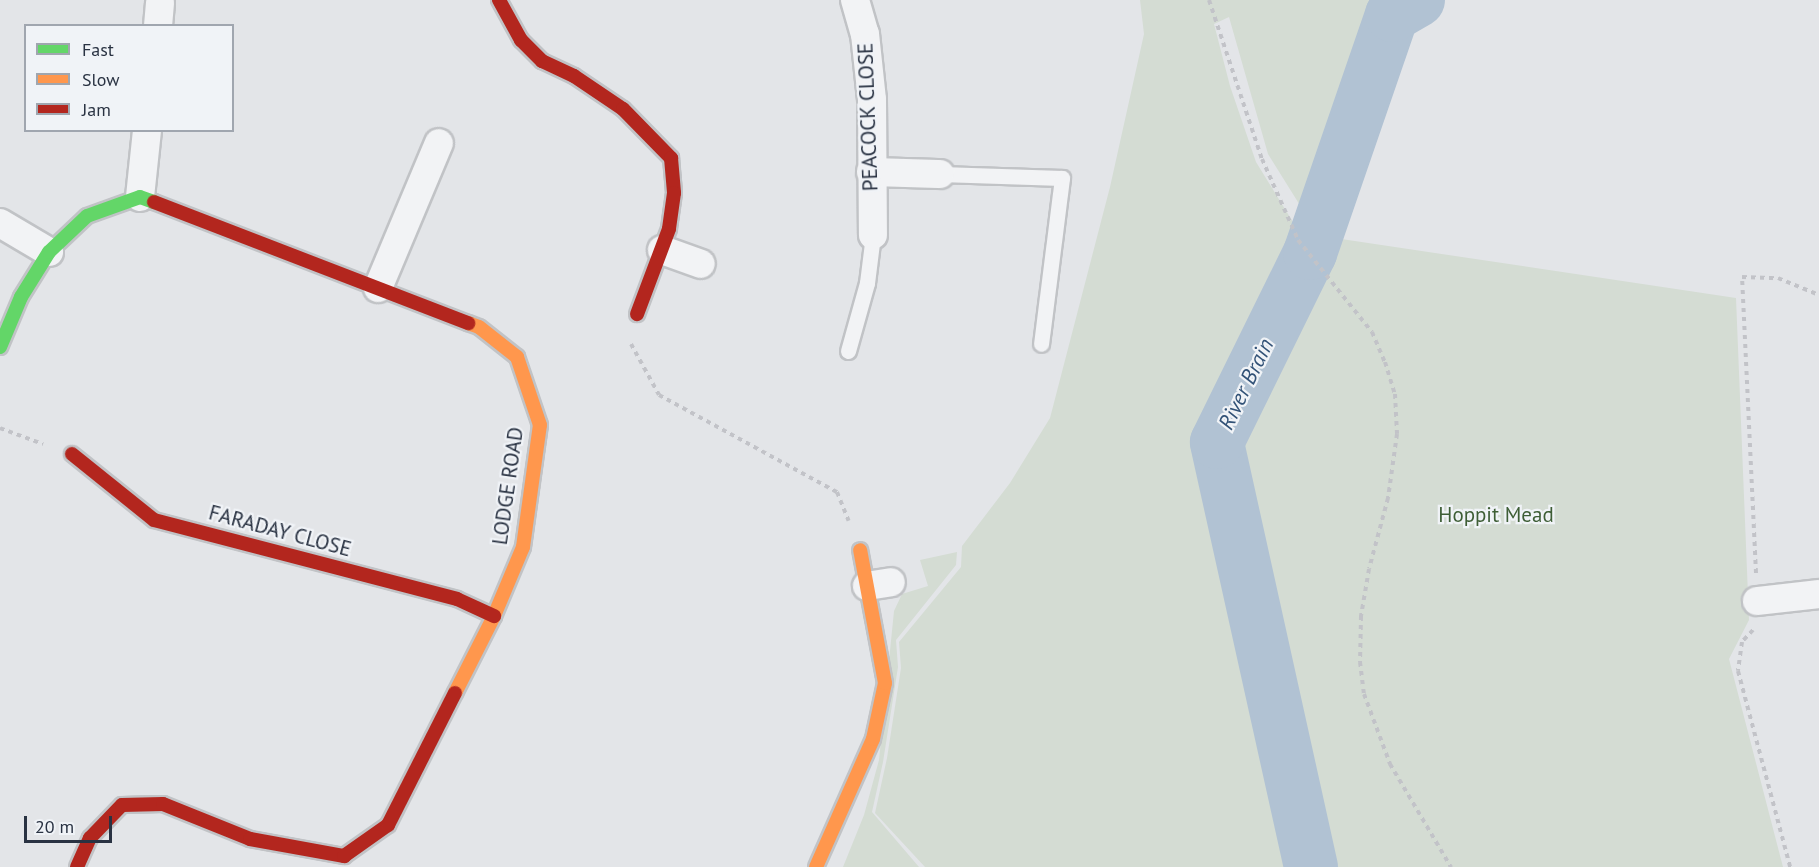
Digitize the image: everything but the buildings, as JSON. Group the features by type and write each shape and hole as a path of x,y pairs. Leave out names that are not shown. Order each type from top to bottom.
{"street":[{"path":"499,0 521,40 542,61 574,75 624,109 671,158 674,193 669,229 637,314"},
{"name":"PEACOCK CLOSE","path":"855,0 865,34 872,100 873,235"},
{"path":"0,347 21,297 49,252 87,216 140,197 147,132"},
{"path":"378,288 439,143"},
{"path":"871,172 940,174"},
{"name":"LODGE ROAD","path":"76,867 90,838 122,805 163,804 250,839 346,861 388,825 494,616 523,547 540,425 517,357 479,327 140,197"},
{"path":"0,223 49,252"},
{"path":"662,250 701,264"},
{"name":"FARADAY CLOSE","path":"72,454 154,520 458,599 494,616"},
{"path":"816,867 873,739 885,683 879,584 860,550"},
{"path":"1757,601 1819,594"}],"lane":[{"path":"940,174 1062,178 1041,344"},
{"path":"849,351 867,283 873,235"}],"path":[{"path":"1209,0 1262,159 1298,240 1372,332 1395,394 1397,434 1388,498 1369,569 1361,616 1360,662 1364,694 1390,764 1452,867"},
{"path":"1790,867 1738,671 1742,642 1757,626 1742,277 1778,278 1819,295"},
{"path":"637,314 624,333 658,395 837,492 860,550"},
{"path":"0,428 72,454"}],"green space":[{"path":"1140,0 1405,0 1383,13 1311,223 1268,154 1229,17 1214,24 1230,86 1256,162 1304,240 1207,438 1301,867 925,867 875,813 887,758 901,668 899,642 961,567 962,546 1010,483 1050,418 1110,187 1144,34"},
{"name":"Hoppit Mead","path":"1328,237 1736,298 1749,620 1729,659 1783,867 1334,867 1217,442"},
{"path":"957,552 956,565 896,640 898,667 883,762 872,812 919,867 843,867 864,815 879,760 894,611 902,594 928,586 920,560"}],"waterway":[{"name":"River Brain","path":"1311,867 1217,442 1310,253 1392,15 1418,0"}],"traffic: fast":[{"path":"0,347 21,297 49,252 87,216 140,197 154,202"}],"traffic: slow":[{"path":"455,693 494,616 523,547 540,425 517,357 479,327 468,323"},
{"path":"816,867 873,739 885,683 860,550"}],"traffic: jam":[{"path":"499,0 521,40 542,61 574,76 623,109 671,158 674,193 669,229 637,314"},
{"path":"154,202 468,323"},
{"path":"72,454 154,520 457,599 494,616"},
{"path":"77,867 90,838 122,805 163,804 250,839 344,856 388,825 455,693"}]}
